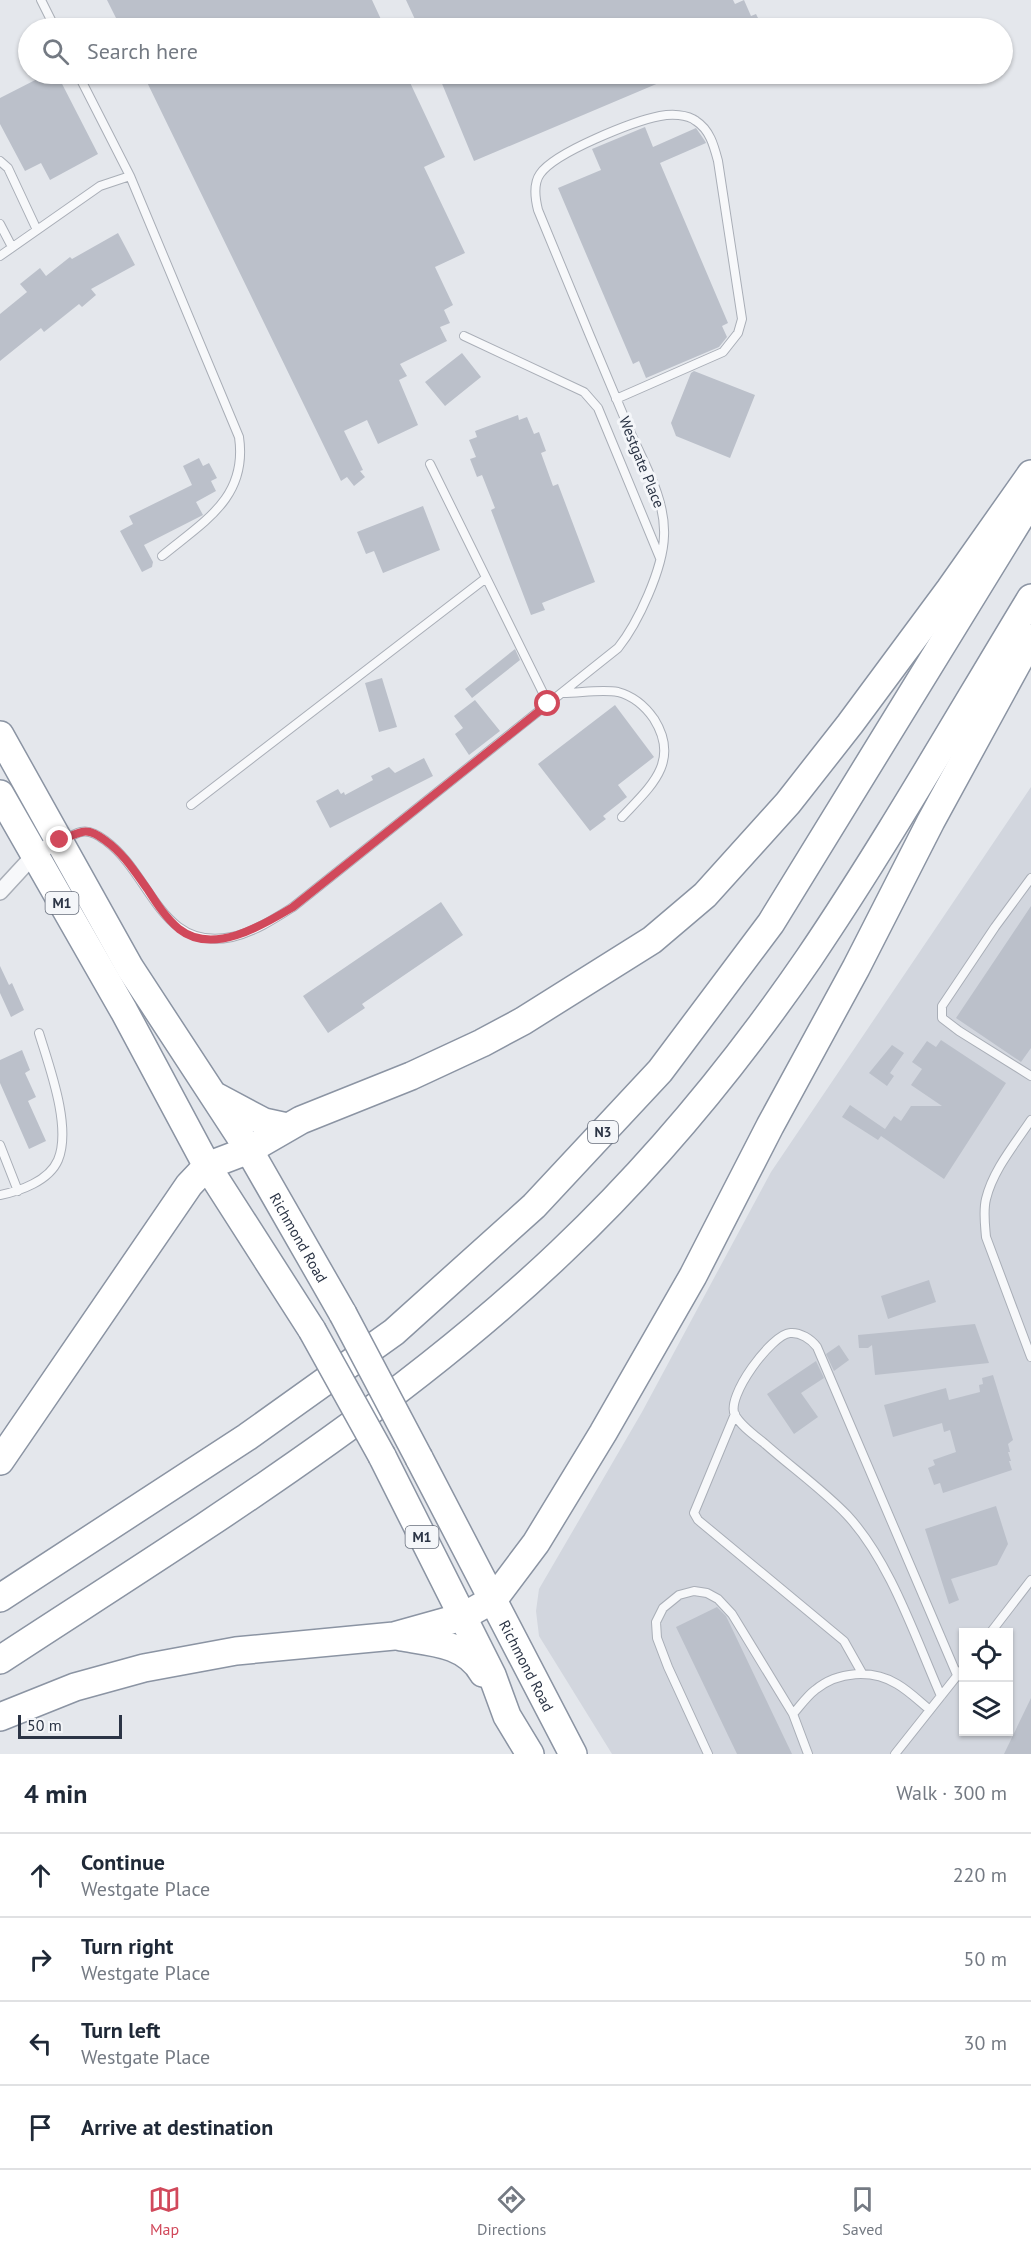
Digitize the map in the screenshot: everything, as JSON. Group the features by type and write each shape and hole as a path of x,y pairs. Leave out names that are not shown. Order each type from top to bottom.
{"highway":[{"path":"0,1461 189,1185 207,1166 249,1150 287,1127 429,1068 523,1021 652,940 705,895 788,803 850,724 950,589 1031,474"},
{"name":"N3","path":"0,1598 247,1437 394,1332 534,1206 660,1071 771,923 1031,500"},
{"path":"0,1660 277,1478 408,1383 479,1326 593,1220 692,1112 808,959 868,866 1031,598"},
{"path":"0,1717 75,1687 144,1668 236,1651 394,1636 462,1617 494,1599 536,1543 597,1443 693,1276 931,821 1031,638"},
{"name":"Richmond Road","path":"0,735 130,968 249,1150 343,1314 573,1754"},
{"name":"M1","path":"0,794 124,1011 207,1166 312,1330 382,1456 492,1675 507,1716 530,1754"},
{"path":"214,1095 264,1122 287,1127"},
{"path":"394,1636 451,1646 463,1652 481,1669 507,1716"}],"street":[{"path":"0,892 35,854 60,840"}],"lane":[{"path":"41,0 51,18"},
{"path":"83,84 130,176 239,437 242,454 237,480 222,504 162,556"},
{"name":"Westgate Place","path":"60,840 83,832 97,834 128,861 166,916 181,930 195,937 208,939 248,933 293,907 618,648 630,633 642,610 660,558 664,535 658,496 616,399 538,210 535,199 536,184 539,175 551,162 566,152 634,124 661,116 687,116 696,120 710,137 718,161 742,319 738,333 723,352 616,399"},
{"path":"0,154 2,163 37,230"},
{"path":"0,256 100,186 130,176"},
{"path":"0,224 12,247"},
{"path":"464,336 584,392 593,400 660,558"},
{"path":"430,464 548,704"},
{"path":"191,805 486,578"},
{"path":"563,693 612,692 632,698 648,710 663,736 665,756 661,770 646,791 622,817"},
{"path":"1031,878 942,1006 942,1018 976,1043 1031,1076"},
{"path":"0,1195 18,1191 47,1174 59,1155 62,1118 39,1033"},
{"path":"1031,1120 991,1183 985,1200 984,1219 986,1237 1031,1357"},
{"path":"0,1145 18,1191"},
{"path":"941,1696 884,1567 871,1544 844,1512 750,1432 735,1414 733,1404 739,1387 759,1359 780,1337 788,1333 797,1334 814,1343 957,1675"},
{"path":"735,1414 694,1514 698,1520 844,1641 862,1673"},
{"path":"994,1628 1031,1580"},
{"path":"708,1754 668,1667 657,1638 656,1622 663,1608 679,1595 700,1592 718,1599 732,1614 793,1714 808,1754"},
{"path":"898,1753 959,1672"},
{"path":"793,1714 815,1690 834,1678 862,1673 898,1684 930,1710"}],"shaded area":[{"path":"1031,787 1031,1754 612,1754 539,1636 536,1611 539,1589 642,1412 771,1172"}],"building":[{"path":"107,0 372,0 380,18 116,18"},
{"path":"406,0 733,0 735,4 744,0 751,16 756,14 758,18 414,18"},
{"path":"27,84 62,84 98,154 50,180 41,163 25,171 0,124 0,98"},
{"path":"148,84 411,84 445,157 424,167 465,253 435,267 453,305 444,310 450,323 440,327 447,341 400,364 407,376 399,380 418,425 378,444 367,420 344,431 363,470 360,471 365,477 354,486 347,477 341,481"},
{"path":"442,84 656,84 474,161"},
{"path":"645,127 653,147 696,128 706,143 660,163 728,323 722,326 727,337 719,347 646,378 639,361 633,364 558,188 601,170 592,149"},
{"path":"118,233 135,265 91,289 96,295 82,307 79,304 44,332 41,328 0,361 0,314 27,292 20,284 40,268 46,276 70,257 72,259"},
{"path":"462,353 481,377 445,406 425,382"},
{"path":"694,371 755,395 730,458 676,436 671,423 691,373"},
{"path":"518,415 519,420 527,417 534,434 539,432 546,451 541,453 553,486 558,484 595,582 542,603 545,610 531,615 491,510 495,508 482,475 477,477 470,459 476,457 469,440 477,437 475,431"},
{"path":"199,458 203,466 209,463 217,478 211,481 216,491 196,502 203,515 144,545 153,562 152,567 142,572 120,531 133,524 129,516 192,485 183,466"},
{"path":"423,506 440,550 383,573 374,551 366,554 357,532"},
{"path":"515,649 520,660 472,698 465,689"},
{"path":"382,678 397,727 379,732 365,683"},
{"path":"475,700 500,731 469,755 455,734 463,728 454,716"},
{"path":"615,705 654,757 618,785 627,797 603,816 606,819 590,831 538,764"},
{"path":"424,758 433,776 330,828 316,801 338,789 341,794 344,792 345,795 373,780 371,776 389,767 395,773"},
{"path":"441,902 463,935 362,1004 365,1008 328,1033 303,996"},
{"path":"1031,906 1031,1048 1021,1062 956,1018"},
{"path":"0,966 9,985 12,983 24,1010 11,1017 0,993"},
{"path":"941,1040 1006,1083 944,1179 881,1136 878,1140 842,1117 850,1105 885,1129 894,1116 901,1121 911,1106 942,1106 911,1085 922,1069 912,1062 927,1041 936,1047"},
{"path":"892,1045 904,1053 890,1073 894,1076 887,1086 869,1073"},
{"path":"22,1050 30,1070 25,1073 36,1097 28,1101 46,1141 29,1149 0,1083 0,1060"},
{"path":"929,1280 936,1302 888,1319 881,1296"},
{"path":"975,1324 989,1363 875,1375 872,1345 868,1348 859,1348 858,1335"},
{"path":"839,1345 849,1360 834,1371 826,1354"},
{"path":"816,1361 824,1378 801,1393 818,1417 794,1434 767,1394"},
{"path":"993,1375 1013,1440 1008,1444 1012,1470 943,1493 940,1483 934,1485 928,1468 935,1465 933,1460 956,1452 950,1430 944,1432 942,1423 893,1437 884,1405 946,1388 949,1400 980,1392 979,1385 983,1384 982,1378"},
{"path":"996,1506 1008,1544 997,1565 951,1579 959,1600 949,1604 925,1529"},
{"path":"717,1607 726,1616 792,1754 737,1754 676,1627"},
{"path":"1031,1698 1031,1754 1004,1754"}],"route":[{"path":"60,840 83,832 97,834 128,861 166,916 181,930 195,937 208,939 248,933 293,907 548,704"}]}
